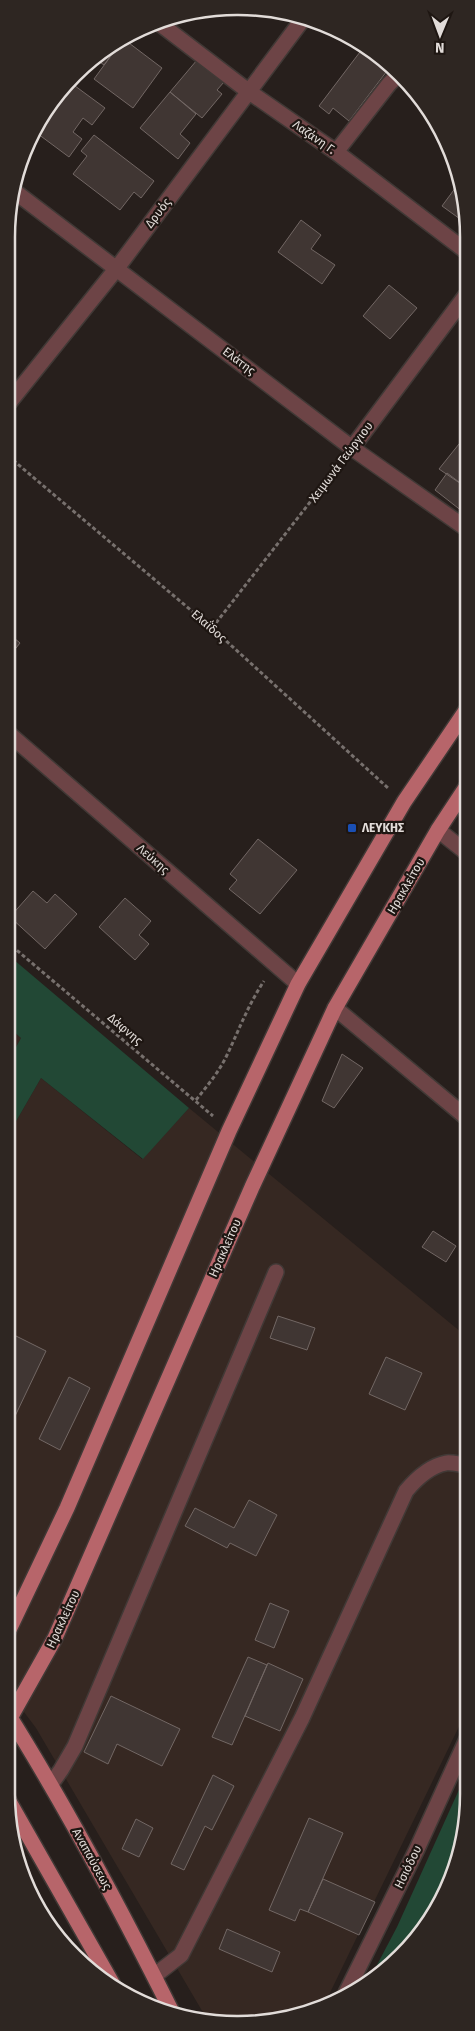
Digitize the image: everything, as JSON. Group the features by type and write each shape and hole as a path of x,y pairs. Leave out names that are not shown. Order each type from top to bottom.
{"main road":[{"path":"15,1617 67,1508 229,1131 298,984 404,802 460,719"},
{"name":"Ηρακλείτου","path":"15,1704 55,1638 248,1196 335,1008 438,830 460,797"},
{"name":"Αναπαύσεως","path":"15,1727 51,1784 98,1867 168,2005"},
{"path":"16,1813 107,1973"}],"street":[{"name":"Δρυός","path":"15,395 117,268 299,24"},
{"name":"Λαζάνη Γ.","path":"165,27 248,91 336,152 460,247"},
{"path":"336,152 394,79"},
{"name":"Ελάτης","path":"19,195 352,448 460,524"},
{"name":"Χειμωνά Γεώργιου","path":"352,448 460,303"},
{"name":"Λεύκης","path":"15,739 298,984"},
{"path":"438,830 460,847"},
{"path":"335,1008 460,1112"},
{"path":"51,1784 75,1746 276,1272"},
{"path":"154,1976 181,1955 302,1718 406,1490 416,1479 430,1469 447,1463 460,1465"},
{"name":"Ησιόδου","path":"350,1986 417,1849 460,1754"}],"path":[{"name":"Χειμωνά Γεώργιου","path":"212,628 352,448"},
{"name":"Ελαΐδος","path":"15,462 212,628 404,802"},
{"name":"Δάφνης","path":"15,949 196,1100 229,1131"},
{"path":"196,1100 227,1056 251,1001 275,964"}],"shaded area":[{"path":"15,1033 21,1038 15,1049"},
{"path":"41,1078 142,1159 189,1108 460,1331 460,1724 328,1997 309,2004 281,2012 252,2016 223,2016 204,2013 36,1728 15,1700 15,1123"}],"green space":[{"path":"15,961 189,1108 143,1159 41,1078 15,1123 15,1049 21,1038 15,1033"},
{"path":"460,1788 460,1808 456,1837 448,1865 437,1892 414,1929 395,1951 375,1968 397,1927"}],"building":[{"path":"129,43 162,68 133,108 94,79 113,52"},
{"path":"360,52 386,72 349,121 333,108 329,114 319,106"},
{"path":"113,53 104,65 100,62"},
{"path":"197,60 224,82 217,90 222,94 202,118 170,92"},
{"path":"75,86 105,108 92,125 83,118 73,132 82,139 69,157 40,135 52,114"},
{"path":"170,92 196,114 180,134 190,143 178,159 140,128"},
{"path":"94,135 154,181 141,198 134,192 120,210 73,174 87,156 81,151"},
{"path":"455,189 459,219 442,206"},
{"path":"301,220 321,235 311,249 335,265 322,284 278,252"},
{"path":"389,285 417,308 390,339 363,316"},
{"path":"460,443 460,483 439,469"},
{"path":"447,473 460,483 460,510 435,490"},
{"path":"15,639 20,643 15,649"},
{"path":"258,839 297,870 260,914 229,889 237,880 230,874"},
{"path":"33,891 47,903 55,894 77,914 45,949 15,922 15,911"},
{"path":"125,898 151,921 139,935 149,944 135,960 99,927"},
{"path":"342,1054 363,1068 334,1108 322,1101"},
{"path":"433,1231 456,1246 446,1262 422,1247"},
{"path":"278,1316 315,1328 307,1350 270,1338"},
{"path":"15,1336 46,1351 15,1416"},
{"path":"386,1357 422,1373 405,1410 369,1394"},
{"path":"69,1377 90,1388 60,1450 39,1439"},
{"path":"249,1500 277,1515 256,1556 230,1543 227,1548 185,1526 195,1508 234,1528"},
{"path":"270,1603 289,1611 274,1648 255,1640"},
{"path":"248,1657 267,1665 232,1745 212,1737"},
{"path":"268,1663 303,1679 280,1731 245,1716"},
{"path":"111,1696 180,1729 162,1766 117,1744 108,1764 84,1752"},
{"path":"213,1775 234,1786 212,1830 205,1826 184,1870 171,1864"},
{"path":"309,1818 343,1833 308,1912 300,1909 295,1921 269,1910"},
{"path":"136,1819 153,1828 139,1857 122,1849"},
{"path":"323,1879 375,1902 359,1935 308,1912"},
{"path":"227,1929 280,1952 272,1972 219,1949"}],"place":[{"name":"ΛΕΥΚΗΣ","path":"352,828"}]}
